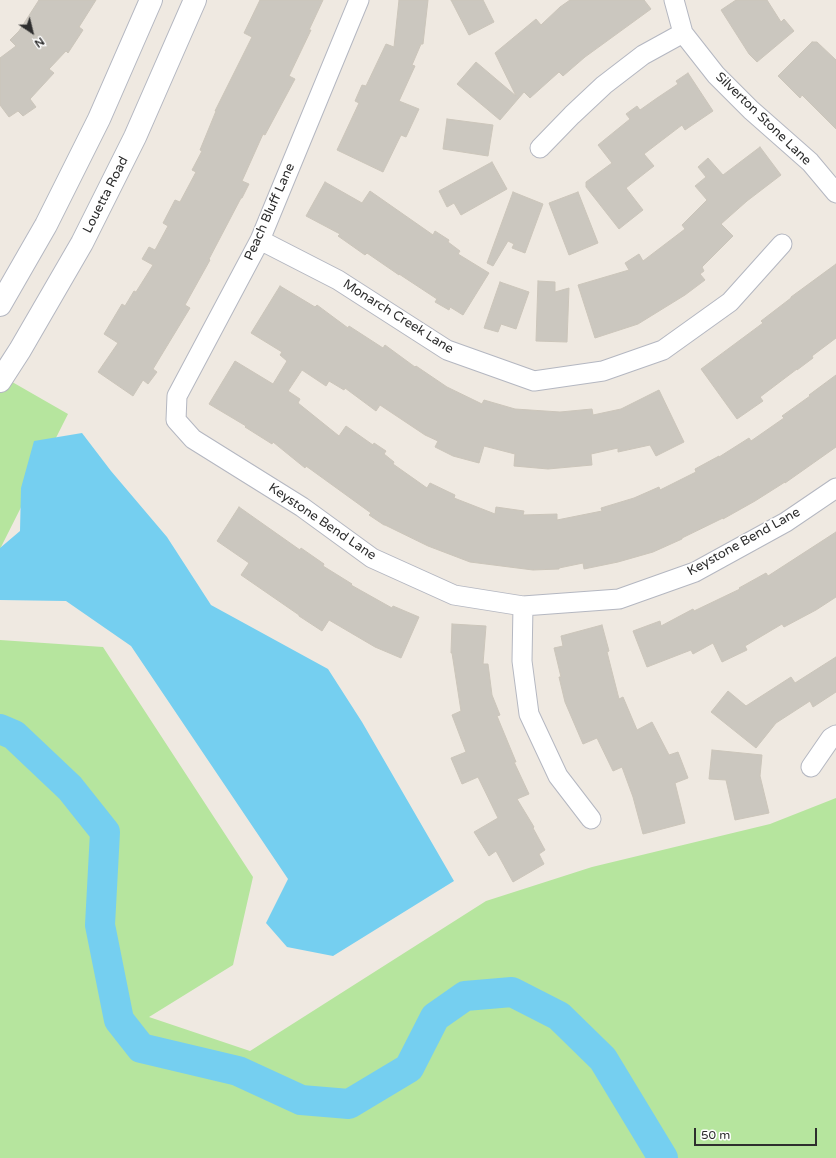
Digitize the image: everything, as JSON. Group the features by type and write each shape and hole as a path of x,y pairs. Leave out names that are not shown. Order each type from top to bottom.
{"main road":[{"path":"0,305 46,225 99,119 151,0"},
{"name":"Louetta Road","path":"0,381 20,350 86,236 135,137 195,0"}],"street":[{"name":"Peach Bluff Lane","path":"176,420 177,396 260,240 359,0"},
{"name":"Silverton Stone Lane","path":"674,0 683,33 716,75 751,110 810,162 836,193"},
{"path":"540,148 604,85 643,56 683,33"},
{"name":"Monarch Creek Lane","path":"260,240 338,280 447,350 534,381 603,371 664,350 730,302 782,244"},
{"name":"Keystone Bend Lane","path":"176,420 193,439 302,507 372,558 454,595 523,606 619,600 695,572 786,522 836,488"},
{"path":"523,606 522,661 529,714 558,776 591,819"},
{"path":"811,767 832,738 836,735"}],"green space":[{"path":"0,375 68,414 0,549"},
{"path":"0,640 103,647 253,877 233,965 149,1017 250,1051 486,901 592,867 770,824 836,798 836,1158 0,1158"}],"water":[{"path":"82,433 111,471 167,537 211,605 328,669 362,722 454,881 333,956 287,947 266,923 288,879 131,646 66,601 0,600 0,548 20,531 21,488 34,441"}],"building":[{"path":"39,0 96,0 79,27 83,30 68,53 66,51 49,69 54,73 30,99 36,107 23,116 18,111 9,117 0,105 0,58 16,46 10,40 19,31"},
{"path":"260,0 323,0 309,30 311,30 289,76 295,79 265,135 263,134 242,181 249,184 185,305 190,308 153,369 157,372 148,384 143,380 133,396 98,372 118,343 104,334 122,304 125,306 153,265 142,259 149,247 155,250 168,226 163,223 175,200 180,202 196,172 192,170 202,151 200,150 215,111 252,37 244,33"},
{"path":"399,0 428,0 423,44 421,44 412,65 415,66 399,101 419,109 406,137 401,135 383,172 337,150 359,103 355,101 362,85 366,86 386,44 394,47"},
{"path":"451,0 483,0 494,22 469,35"},
{"path":"570,0 644,0 651,9 585,57 563,76 559,72 530,98 524,92 500,120 457,84 476,62 516,96 495,53 536,19 541,25 560,7"},
{"path":"736,0 767,0 781,22 784,19 794,31 757,62 749,54 721,10"},
{"path":"812,42 817,42 836,60 836,129 802,95 800,98 778,76"},
{"path":"688,73 713,111 685,130 682,125 644,154 654,166 626,188 643,210 619,229 586,187 586,182 612,163 598,145 630,119 626,114 637,106 640,110 678,84 676,81"},
{"path":"447,119 493,125 488,156 443,149"},
{"path":"760,147 781,175 747,201 721,224 733,236 702,267 704,271 700,274 705,280 685,295 638,324 595,338 578,285 629,270 625,263 639,254 643,261 685,229 682,225 707,200 695,186 706,177 698,167 708,158 723,175"},
{"path":"492,162 507,189 461,215 454,203 447,207 439,191"},
{"path":"325,182 362,203 370,191 433,235 435,231 449,240 448,242 460,251 458,254 489,273 463,315 450,307 449,310 435,302 437,299 367,253 365,255 338,236 340,234 306,216"},
{"path":"513,192 543,204 525,253 512,248 514,244 508,241 493,266 487,263"},
{"path":"578,192 598,243 569,255 549,203"},
{"path":"836,264 836,338 812,356 813,358 760,397 763,401 737,419 701,369 763,323 761,321"},
{"path":"538,281 555,282 555,292 569,288 567,342 536,341"},
{"path":"500,282 529,292 516,329 501,324 498,332 484,328"},
{"path":"280,286 315,307 317,305 348,328 349,326 383,348 385,345 415,367 416,366 447,387 482,404 484,400 515,409 560,412 592,409 593,415 621,409 659,390 684,442 656,456 650,445 618,452 618,448 591,454 592,465 548,469 514,466 515,454 484,446 479,463 453,456 435,447 438,441 425,435 380,405 376,411 345,388 344,390 329,381 326,386 302,370 288,391 300,399 298,403 339,436 346,426 373,445 374,443 386,451 384,454 394,462 393,464 427,488 430,483 455,495 454,498 495,514 496,507 524,511 523,515 557,514 557,520 602,511 601,508 634,498 659,487 660,490 696,472 695,469 719,457 749,438 751,441 784,418 782,416 836,375 836,447 785,483 755,501 723,519 653,552 618,562 584,569 583,563 559,569 533,570 470,562 428,546 384,525 369,515 371,513 306,466 305,468 273,442 272,444 245,427 246,426 209,404 235,361 273,384 287,361 280,355 282,352 251,333"},
{"path":"239,507 300,550 301,548 324,564 323,566 352,584 351,585 392,608 393,606 419,617 401,658 375,647 329,620 322,631 241,575 249,563 217,541"},
{"path":"836,532 836,597 816,610 784,627 782,624 745,646 747,650 722,662 713,643 693,654 691,650 647,667 633,631 660,621 661,626 693,609 694,611 740,589 739,588 766,573 768,576"},
{"path":"452,624 486,626 483,664 488,664 492,695 500,715 497,716 516,762 514,762 529,794 517,799 534,827 533,828 545,850 539,854 544,864 513,882 496,851 489,856 474,832 498,818 478,777 462,784 451,758 466,752 452,715 461,711 451,653"},
{"path":"602,625 619,699 623,697 637,730 652,722 669,755 678,752 688,778 675,783 685,823 643,834 633,797 622,767 613,771 597,738 583,744 565,702 554,648 563,646 561,636"},
{"path":"836,657 836,692 813,707 810,701 776,723 756,748 711,712 728,691 746,706 791,677 795,683"},
{"path":"712,750 762,755 760,776 769,813 735,820 726,780 709,779"}],"waterway":[{"path":"0,729 14,735 70,788 105,832 100,925 119,1020 141,1048 238,1071 301,1100 349,1104 409,1068 435,1017 465,996 512,992 559,1016 603,1059 663,1158"}]}
